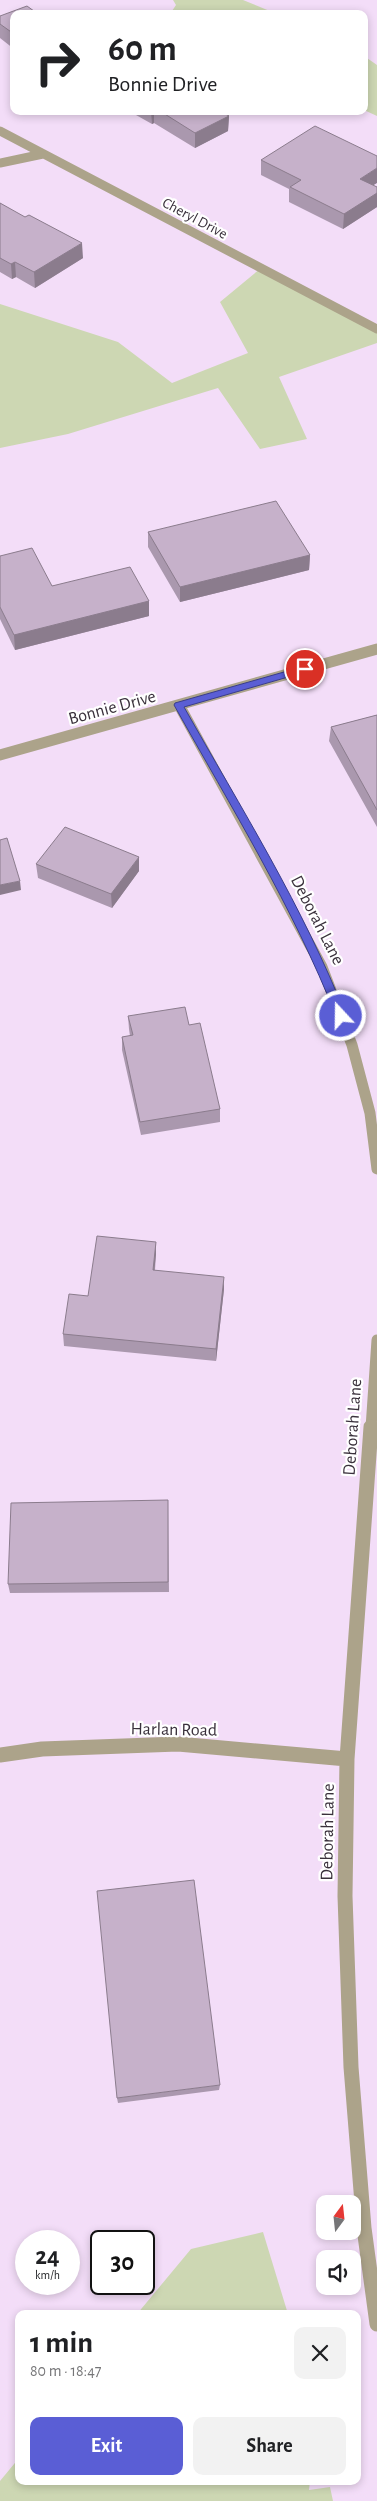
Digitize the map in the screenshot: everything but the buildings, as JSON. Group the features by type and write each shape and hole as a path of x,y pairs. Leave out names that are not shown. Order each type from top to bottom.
{"street":[{"name":"Cheryl Drive","path":"0,131 377,329"},
{"path":"0,163 43,154"},
{"name":"Bonnie Drive","path":"0,755 377,649"},
{"name":"Deborah Lane","path":"179,705 283,892 322,967 352,1045 370,1113 377,1169"},
{"name":"Deborah Lane","path":"377,1340 347,1759 345,1896 351,2067 364,2228 377,2324"},
{"name":"Harlan Road","path":"0,1755 42,1749 178,1744 347,1759"}],"green space":[{"path":"173,0 243,0 267,10 173,10 176,5"},
{"path":"368,59 377,65 377,116 368,112"},
{"path":"261,268 377,329 377,343 279,377 307,439 260,449 218,388 68,434 0,448 0,304 118,342 172,383 248,353 220,302"},
{"path":"263,2232 287,2310 140,2310 153,2295 155,2295 155,2292 191,2249"},
{"path":"15,2463 15,2485 310,2485 309,2490 330,2487 333,2501 0,2501 0,2481"}],"route":[{"path":"305,669 179,705 283,892 322,967 341,1016"}]}
